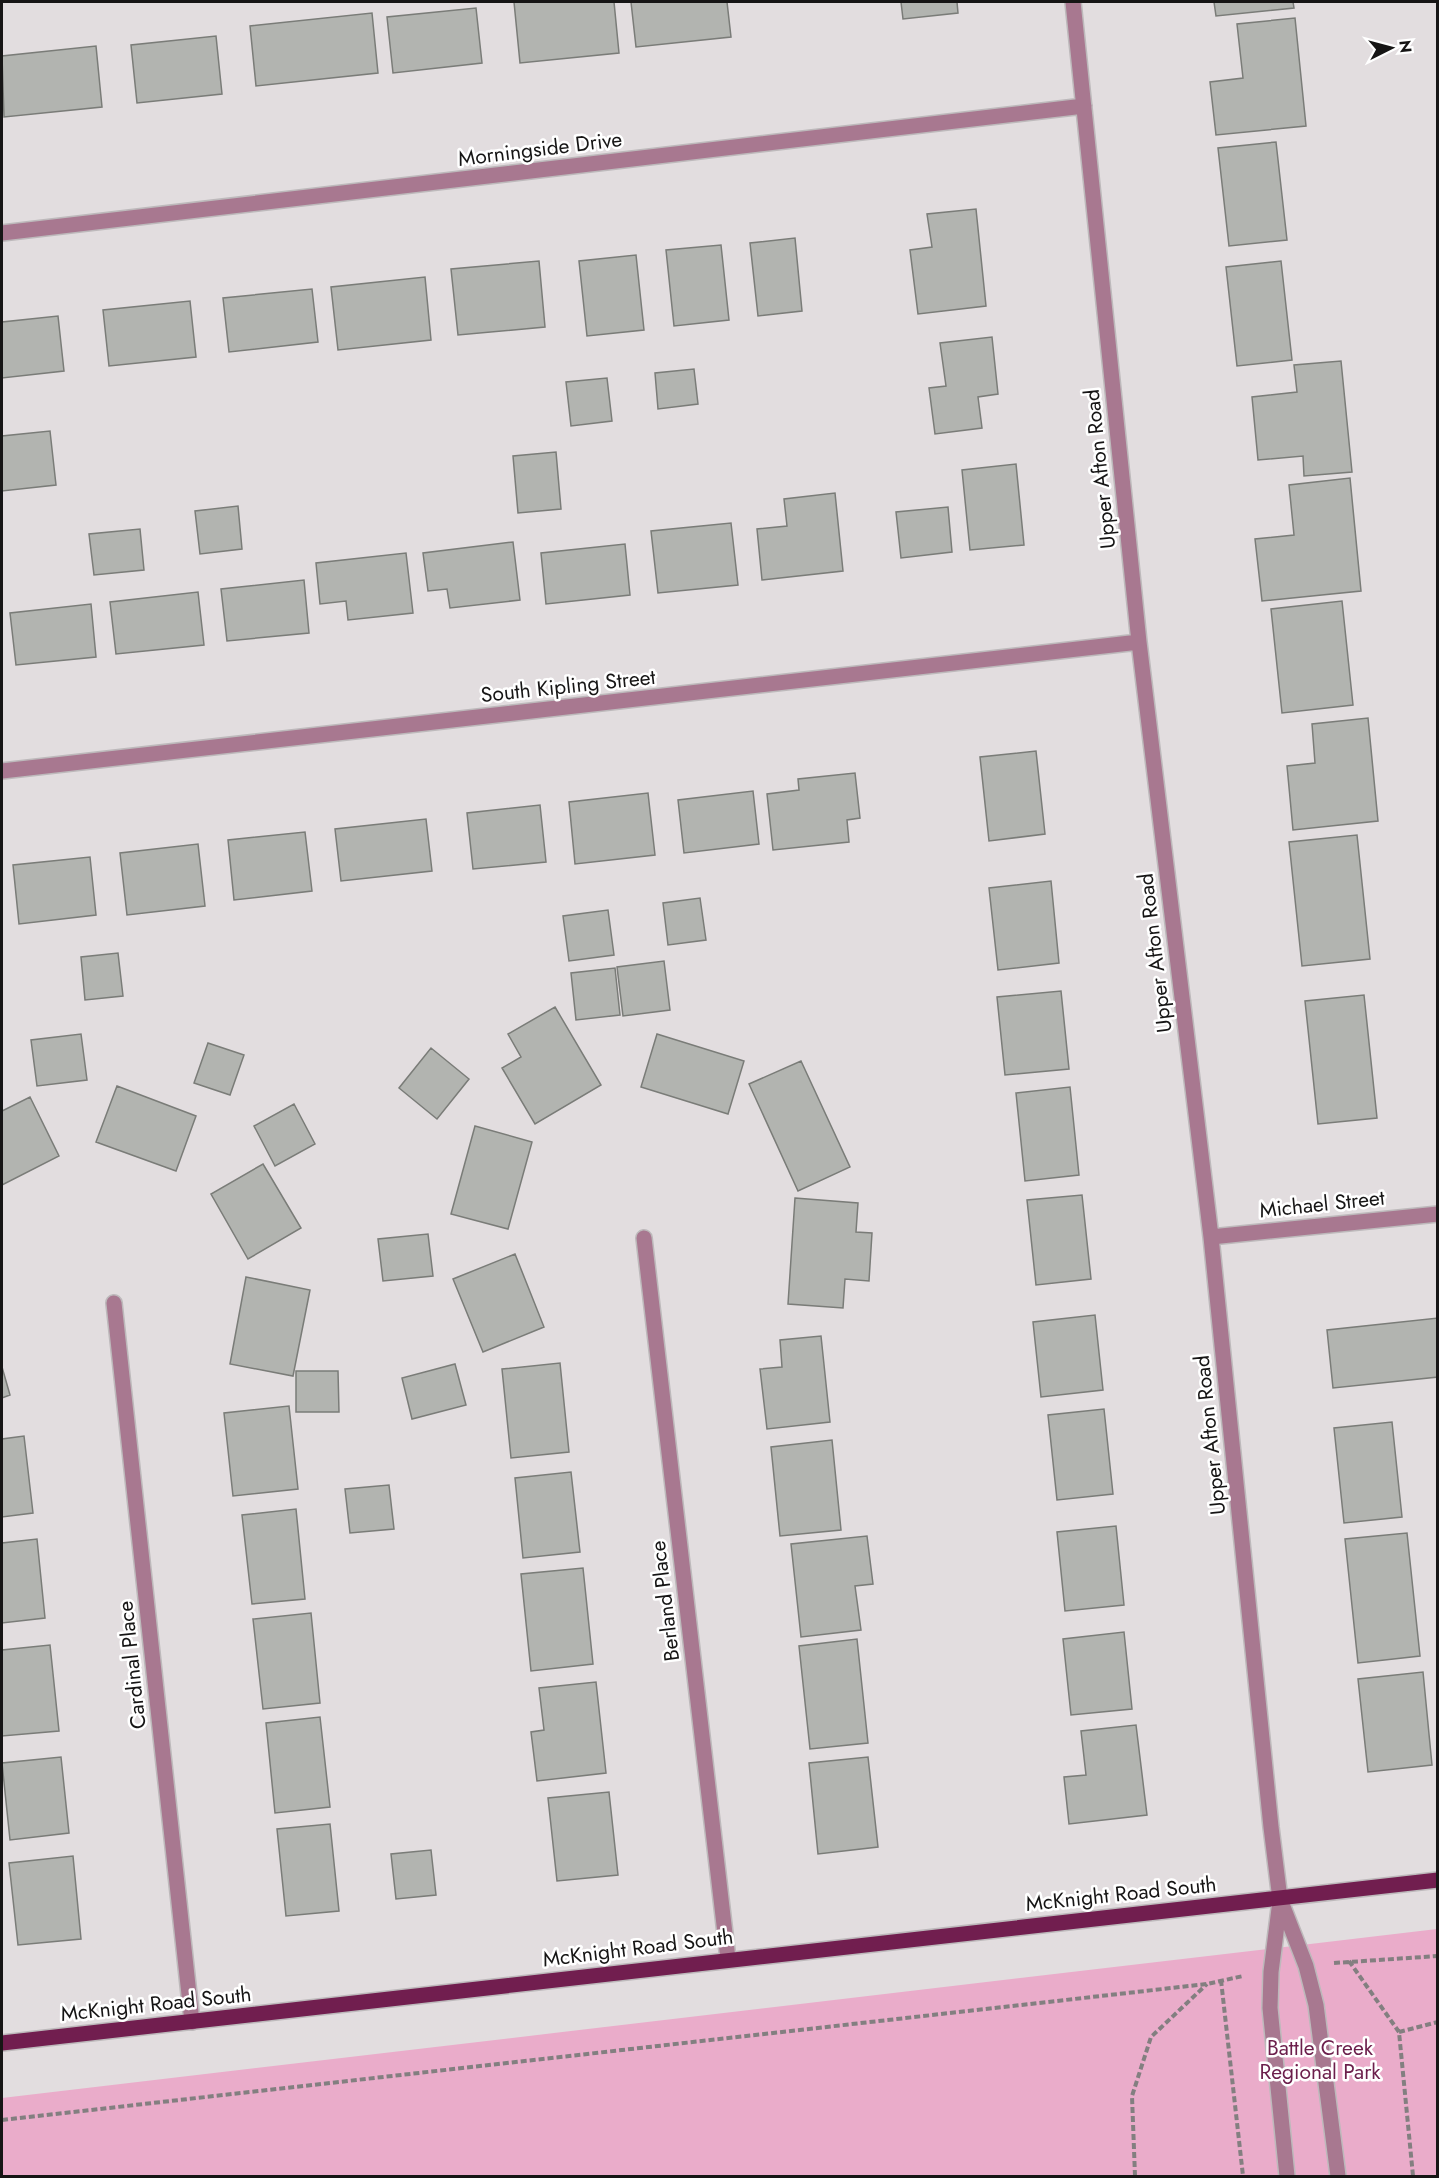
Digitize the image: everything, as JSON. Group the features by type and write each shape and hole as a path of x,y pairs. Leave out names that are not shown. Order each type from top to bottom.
{"main road":[{"name":"McKnight Road South","path":"2,2043 1437,1880"}],"street":[{"name":"Upper Afton Road","path":"1073,2 1139,642 1211,1237 1270,1827 1280,1899 1306,1966 1316,2006 1338,2176"},
{"name":"Morningside Drive","path":"2,233 1084,106"},
{"name":"South Kipling Street","path":"2,771 1139,642"},
{"name":"Michael Street","path":"1211,1237 1437,1214"},
{"name":"Berland Place","path":"644,1238 728,1959"},
{"name":"Cardinal Place","path":"114,1303 192,2022"},
{"name":"Upper Afton Road","path":"1280,1899 1271,1972 1270,2008 1287,2176"}],"path":[{"path":"1413,2176 1399,2032 1349,1961 1437,1956"},
{"path":"2,2120 1208,1984 1221,1980 1243,2176"},
{"path":"1135,2176 1132,2096 1151,2037 1208,1984"},
{"path":"1399,2032 1437,2022"}],"green space":[{"name":"Battle Creek Regional Park","path":"1437,1929 1437,2176 2,2176 2,2098"}],"building":[{"path":"514,2 614,2 619,53 520,63"},
{"path":"631,2 727,2 731,37 636,47"},
{"path":"901,2 957,2 958,13 903,19"},
{"path":"1214,2 1293,2 1294,8 1216,16"},
{"path":"476,8 482,63 393,73 387,17"},
{"path":"372,13 378,73 256,86 250,26"},
{"path":"1295,18 1306,126 1216,135 1210,82 1243,78 1237,24"},
{"path":"216,36 222,94 137,103 131,45"},
{"path":"96,46 102,107 4,117 2,56"},
{"path":"1276,142 1287,240 1229,246 1218,148"},
{"path":"976,209 986,306 918,314 910,250 932,247 927,214"},
{"path":"795,238 802,311 758,316 750,243"},
{"path":"721,245 729,320 674,326 666,250"},
{"path":"636,255 644,330 587,336 579,261"},
{"path":"539,261 545,327 458,335 451,269"},
{"path":"1281,261 1292,360 1237,366 1226,267"},
{"path":"425,277 431,340 338,350 331,287"},
{"path":"312,289 318,342 229,352 223,298"},
{"path":"190,301 196,357 109,366 103,310"},
{"path":"58,316 64,371 2,378 2,322"},
{"path":"992,337 998,394 978,397 982,428 935,434 929,388 946,386 940,343"},
{"path":"1341,361 1352,472 1304,476 1303,456 1258,460 1252,397 1297,392 1294,365"},
{"path":"694,369 698,404 658,409 655,373"},
{"path":"607,378 612,421 571,426 566,382"},
{"path":"50,431 56,485 2,491 2,436"},
{"path":"556,452 561,509 518,513 513,456"},
{"path":"1016,464 1024,545 970,550 962,470"},
{"path":"1350,478 1361,591 1262,601 1255,539 1294,535 1289,485"},
{"path":"835,493 843,571 762,580 757,529 787,526 784,499"},
{"path":"238,506 242,549 200,554 195,511"},
{"path":"948,507 952,552 901,558 896,512"},
{"path":"731,523 738,585 658,593 651,531"},
{"path":"140,529 144,570 94,575 89,534"},
{"path":"513,542 520,600 450,608 447,589 428,591 423,553"},
{"path":"625,544 630,595 546,604 541,553"},
{"path":"406,553 413,613 348,620 346,601 320,604 316,563"},
{"path":"304,580 309,633 227,641 221,589"},
{"path":"198,592 204,645 116,654 110,602"},
{"path":"1342,601 1353,705 1282,713 1271,609"},
{"path":"91,604 96,657 16,665 10,613"},
{"path":"1368,718 1378,821 1293,830 1287,766 1315,763 1312,724"},
{"path":"1036,751 1045,834 989,841 980,757"},
{"path":"855,773 860,818 847,820 849,842 773,850 767,794 799,790 798,779"},
{"path":"753,791 759,844 684,853 678,800"},
{"path":"648,793 655,855 575,864 569,802"},
{"path":"540,805 546,862 473,869 467,813"},
{"path":"426,819 432,871 341,881 335,829"},
{"path":"305,832 312,891 234,900 228,840"},
{"path":"1357,835 1370,959 1302,966 1289,842"},
{"path":"198,844 205,906 127,915 120,853"},
{"path":"90,857 96,915 19,924 13,865"},
{"path":"1051,881 1059,963 998,970 989,888"},
{"path":"700,898 706,940 668,945 663,903"},
{"path":"608,910 614,955 569,961 563,916"},
{"path":"118,953 123,996 85,1000 81,957"},
{"path":"664,961 670,1010 623,1016 617,967"},
{"path":"615,968 620,1015 576,1020 571,973"},
{"path":"1061,991 1069,1069 1005,1075 997,997"},
{"path":"1364,995 1377,1118 1318,1124 1305,1001"},
{"path":"555,1007 601,1085 535,1124 502,1068 521,1057 508,1034"},
{"path":"81,1034 87,1080 37,1086 31,1040"},
{"path":"657,1034 744,1061 728,1114 641,1087"},
{"path":"208,1043 244,1055 230,1095 194,1083"},
{"path":"431,1048 469,1079 437,1119 399,1088"},
{"path":"801,1061 850,1167 798,1191 749,1084"},
{"path":"117,1086 196,1116 176,1171 96,1142"},
{"path":"1070,1087 1079,1175 1025,1181 1016,1093"},
{"path":"30,1097 59,1156 2,1185 2,1111"},
{"path":"294,1104 315,1144 275,1166 254,1126"},
{"path":"475,1126 532,1142 508,1229 451,1214"},
{"path":"263,1164 301,1228 248,1259 211,1194"},
{"path":"1082,1195 1091,1279 1036,1285 1027,1200"},
{"path":"795,1198 858,1203 856,1232 872,1233 869,1281 845,1279 843,1308 788,1304"},
{"path":"428,1234 433,1276 383,1281 378,1239"},
{"path":"515,1254 544,1327 483,1352 453,1279"},
{"path":"246,1277 310,1290 293,1376 230,1364"},
{"path":"1095,1315 1103,1390 1041,1397 1033,1322"},
{"path":"1438,1318 1438,1377 1333,1388 1327,1330"},
{"path":"821,1336 830,1422 767,1429 760,1369 782,1367 780,1340"},
{"path":"560,1363 569,1452 511,1458 502,1369"},
{"path":"455,1364 466,1405 412,1419 402,1378"},
{"path":"2,1367 10,1395 2,1398"},
{"path":"296,1371 338,1371 339,1412 296,1412"},
{"path":"289,1406 298,1489 233,1496 224,1413"},
{"path":"1104,1409 1113,1494 1057,1500 1048,1415"},
{"path":"1392,1422 1402,1517 1344,1523 1334,1428"},
{"path":"24,1436 33,1513 2,1517 2,1439"},
{"path":"832,1440 841,1530 780,1536 771,1447"},
{"path":"571,1472 580,1552 523,1558 515,1478"},
{"path":"389,1485 394,1529 350,1533 345,1489"},
{"path":"296,1509 305,1599 252,1604 242,1515"},
{"path":"1116,1526 1124,1605 1065,1611 1057,1532"},
{"path":"1407,1533 1420,1656 1358,1663 1345,1539"},
{"path":"867,1536 873,1584 855,1586 861,1630 801,1637 791,1544"},
{"path":"37,1539 45,1618 2,1623 2,1543"},
{"path":"583,1568 593,1664 531,1671 521,1574"},
{"path":"311,1613 320,1703 263,1709 253,1619"},
{"path":"1124,1632 1132,1709 1071,1715 1063,1639"},
{"path":"857,1639 868,1743 810,1749 799,1646"},
{"path":"50,1645 59,1731 2,1736 2,1650"},
{"path":"1423,1672 1432,1765 1368,1772 1358,1679"},
{"path":"596,1682 606,1773 537,1781 531,1732 544,1730 539,1688"},
{"path":"320,1717 330,1807 275,1813 266,1723"},
{"path":"1136,1725 1147,1815 1069,1824 1064,1777 1086,1775 1081,1731"},
{"path":"61,1757 69,1833 10,1840 2,1763"},
{"path":"868,1757 878,1847 818,1854 809,1763"},
{"path":"609,1792 618,1875 557,1881 548,1798"},
{"path":"330,1824 339,1911 286,1916 277,1829"},
{"path":"431,1850 436,1895 396,1899 391,1854"},
{"path":"73,1856 81,1939 18,1945 9,1863"}]}
